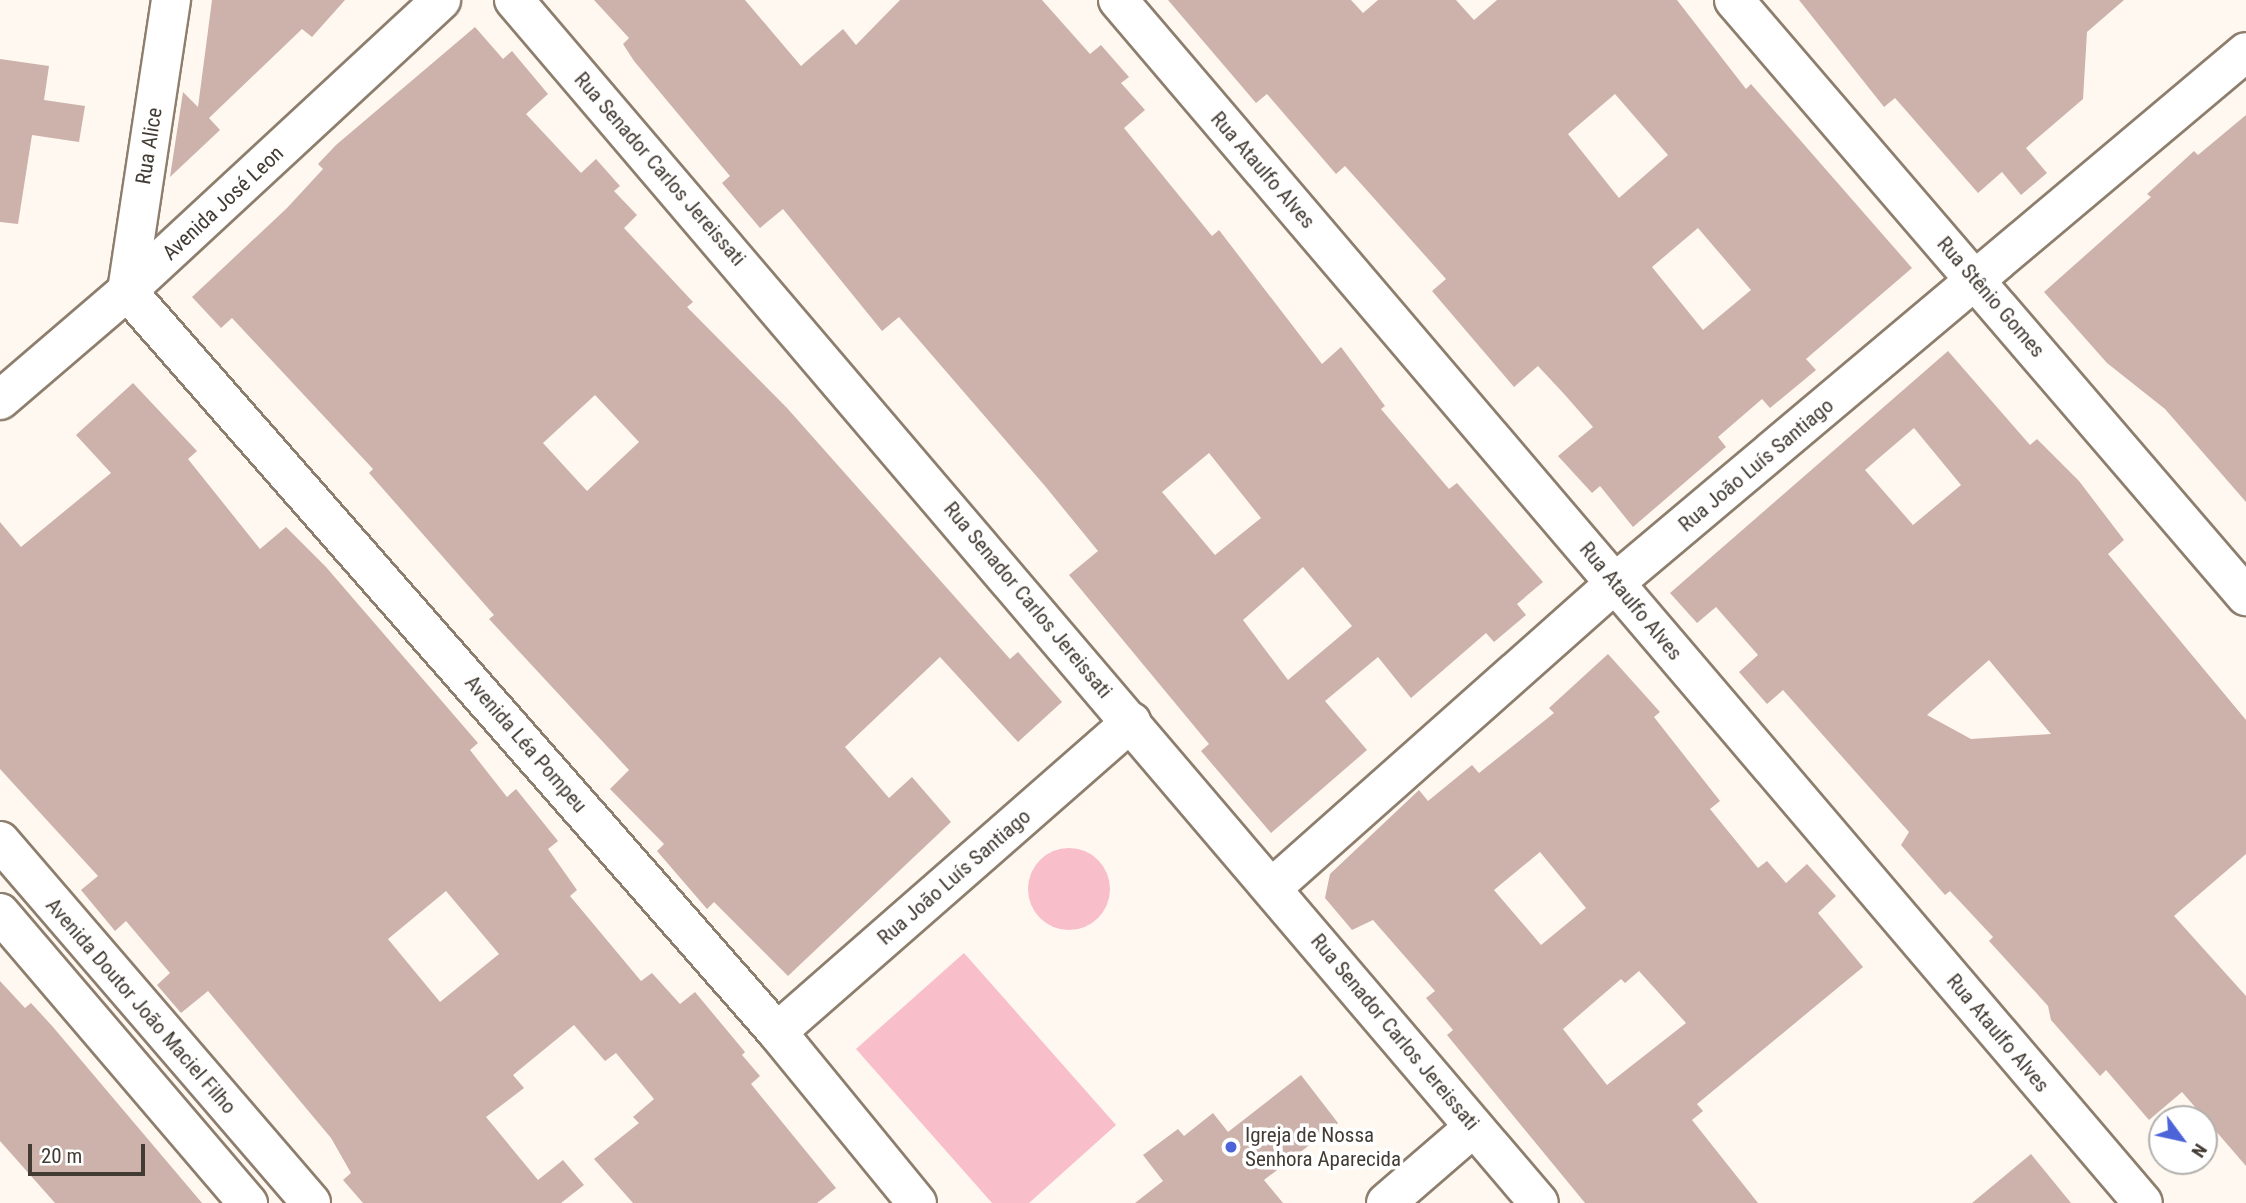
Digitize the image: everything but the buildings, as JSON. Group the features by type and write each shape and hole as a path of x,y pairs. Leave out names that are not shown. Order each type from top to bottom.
{"street":[{"name":"Rua Alice","path":"127,291 171,0"},
{"name":"Avenida José Leon","path":"0,400 127,291 441,0"},
{"name":"Rua Senador Carlos Jereissati","path":"514,0 1273,887 1539,1203"},
{"name":"Rua Ataulfo Alves","path":"1118,0 2143,1203"},
{"name":"Rua Stênio Gomes","path":"1734,0 2246,596"},
{"name":"Rua João Luís Santiago","path":"1273,887 1616,582 2246,52"},
{"name":"Avenida Léa Pompeu","path":"127,291 777,1032 912,1201"},
{"name":"Rua João Luís Santiago","path":"777,1032 1131,722"},
{"name":"Avenida Doutor João Maciel Filho","path":"0,841 311,1203"},
{"path":"0,912 243,1197 275,1162"},
{"path":"78,1004 113,974"},
{"path":"1386,1203 1474,1127"}],"shaded area":[{"path":"1069,848 1085,851 1098,860 1107,873 1110,889 1107,905 1098,918 1085,927 1069,930 1053,927 1040,918 1031,905 1028,889 1031,873 1040,860 1053,851"},
{"path":"964,953 1116,1125 1029,1203 992,1203 856,1049"}],"place":[{"name":"Igreja de Nossa Senhora Aparecida","path":"1231,1147"}]}
